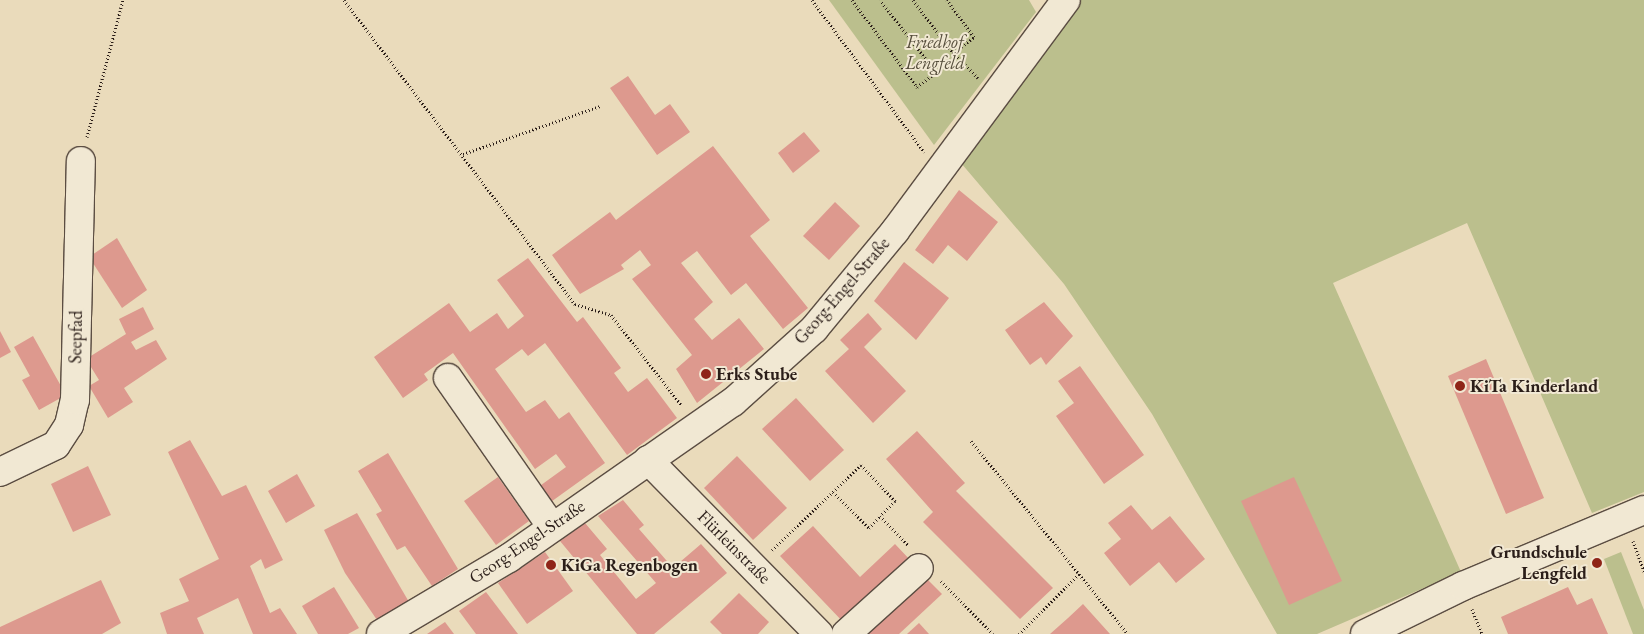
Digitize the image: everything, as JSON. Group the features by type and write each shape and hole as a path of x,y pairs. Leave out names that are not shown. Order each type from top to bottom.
{"street":[{"name":"Georg-Engel-Straße","path":"381,634 552,527 733,402 814,329 939,172 1051,6"},
{"name":"Seepfad","path":"0,472 56,445 69,425 75,400 81,161"},
{"path":"448,378 552,527"},
{"name":"Flürleinstraße","path":"648,460 819,634"},
{"path":"1365,634 1463,586 1644,510"},
{"path":"846,634 923,565"}],"path":[{"path":"81,161 123,0"},
{"path":"344,0 463,154 575,304 611,315 698,426"},
{"path":"812,0 939,172"},
{"path":"852,0 917,87 936,72 880,0"},
{"path":"913,0 953,52 973,72"},
{"path":"947,0 974,37 953,52"},
{"path":"463,154 600,106"},
{"path":"971,441 1128,634"},
{"path":"754,568 861,465 895,501 869,528 833,492"},
{"path":"880,516 923,565 992,634"},
{"path":"1019,634 1079,574"}],"green space":[{"name":"Friedhof Lengfeld","path":"829,0 1029,0 1036,12 934,145"},
{"path":"1080,0 1644,0 1644,492 1592,513 1467,223 1333,283 1461,572 1317,634 1277,634 1152,414 1064,284 961,163"},
{"path":"1621,552 1644,610 1644,634 1633,634 1604,559"}],"building":[{"path":"628,76 655,115 670,104 690,132 657,155 610,88"},
{"path":"804,132 820,151 793,173 778,153"},
{"path":"713,146 770,220 750,236 808,308 783,329 746,283 731,295 697,251 681,263 713,302 694,319 712,340 739,318 764,349 697,403 676,369 692,355 632,279 651,265 640,250 621,265 624,269 580,294 552,255 610,212 616,220"},
{"path":"959,190 998,222 967,261 948,245 933,264 915,250"},
{"path":"835,202 860,226 829,260 803,236"},
{"path":"117,238 147,290 122,308 89,257"},
{"path":"528,258 577,322 583,317 621,368 614,373 628,392 647,378 677,418 627,455 545,343 528,356 522,349 495,369 526,412 545,400 559,419 569,412 605,463 548,504 537,488 566,467 556,454 535,469 453,353 424,374 428,380 403,398 374,357 449,303 470,332 497,313 508,329 524,316 497,280"},
{"path":"904,262 949,298 916,340 874,301"},
{"path":"1044,302 1073,336 1046,365 1041,357 1030,365 1005,330"},
{"path":"143,307 154,329 131,342 136,350 156,340 167,359 124,388 133,402 108,418 89,386 99,380 86,359 126,334 119,319"},
{"path":"868,313 882,329 864,347 906,391 873,423 825,371 849,349 840,340"},
{"path":"0,331 11,352 0,358"},
{"path":"33,336 66,395 39,410 22,380 30,376 14,347"},
{"path":"1486,359 1544,498 1506,514 1448,376"},
{"path":"1080,366 1144,455 1104,484 1056,416 1074,403 1058,381"},
{"path":"796,398 844,450 810,481 762,429"},
{"path":"917,431 965,483 956,491 1053,588 1020,619 923,522 933,512 886,459"},
{"path":"190,440 222,496 246,485 283,560 265,569 261,559 250,566 270,613 280,608 297,634 253,634 238,598 197,618 204,634 167,634 160,613 189,601 179,579 219,559 168,452"},
{"path":"388,453 458,569 432,586 405,546 397,550 376,514 382,511 358,471"},
{"path":"737,456 787,508 753,540 704,488"},
{"path":"88,466 111,515 73,532 51,484"},
{"path":"297,474 315,506 286,523 268,491"},
{"path":"498,477 529,521 496,545 464,501"},
{"path":"1294,477 1342,581 1289,605 1241,501"},
{"path":"623,500 644,525 639,529 673,568 701,544 727,573 654,634 637,634 560,541 585,523 607,549 600,555 636,599 656,583 598,516"},
{"path":"1131,505 1152,530 1170,516 1205,559 1176,583 1159,562 1130,586 1104,553 1121,539 1108,523"},
{"path":"357,513 409,602 377,620 345,573 324,530"},
{"path":"813,526 860,577 895,544 912,562 845,624 780,556"},
{"path":"545,552 573,591 527,624 498,583"},
{"path":"925,577 942,594 899,634 864,634"},
{"path":"101,580 121,623 102,634 0,634 0,627"},
{"path":"334,587 359,628 348,634 318,634 302,606"},
{"path":"1568,587 1577,605 1592,598 1608,634 1508,634 1501,617"},
{"path":"486,592 518,634 476,634 459,611"},
{"path":"739,593 769,622 758,634 722,634 710,622"},
{"path":"1083,604 1110,634 1050,634 1068,618"},
{"path":"445,622 454,634 427,634"},
{"path":"919,623 929,634 907,634"}],"place":[{"name":"Erks Stube","path":"706,374"},
{"name":"KiTa Kinderland","path":"1460,386"},
{"name":"Grundschule Lengfeld","path":"1597,563"},
{"name":"KiGa Regenbogen","path":"551,565"}]}
